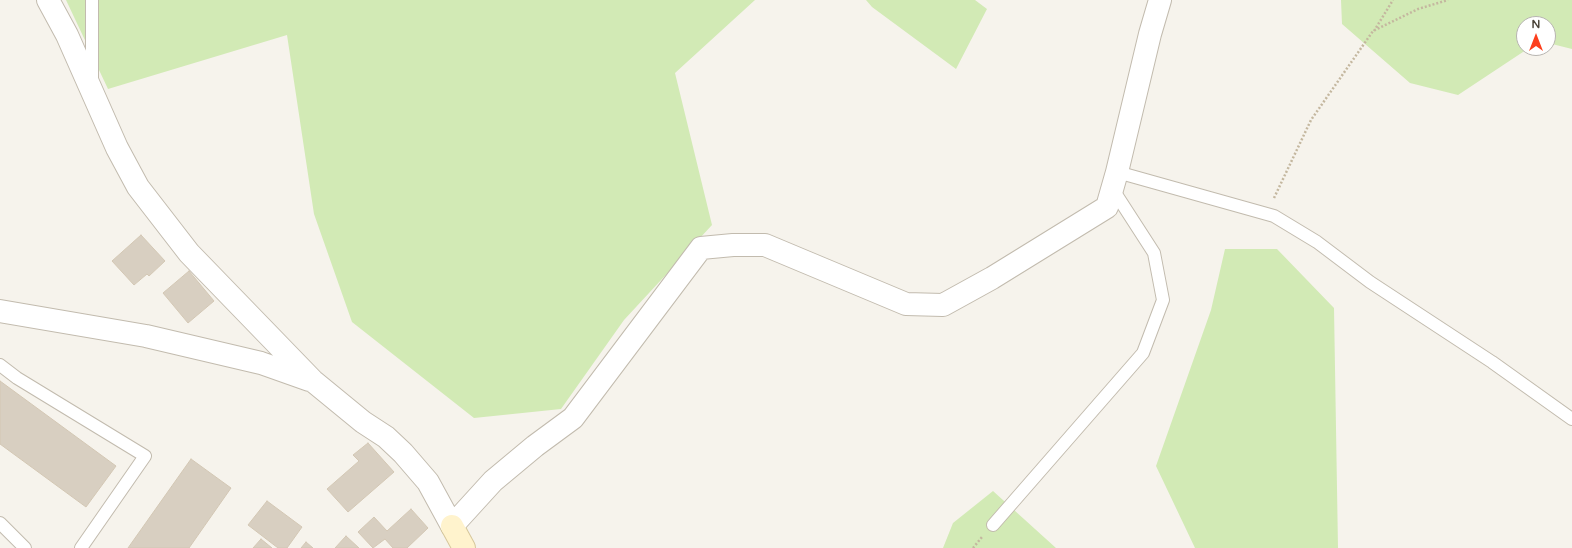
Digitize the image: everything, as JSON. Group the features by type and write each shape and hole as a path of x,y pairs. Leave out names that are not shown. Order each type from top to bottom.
{"street":[{"path":"48,0 67,35 117,148 138,187 189,253 313,381 362,422 386,437 403,453 428,482 464,548"},
{"path":"452,526 493,481 535,446 573,418 701,248 733,245 765,245 906,304 943,305 992,278 1107,207 1115,180 1150,34 1160,0"},
{"path":"0,311 146,336 261,363 313,381"}],"lane":[{"path":"92,0 92,92"},
{"path":"1115,180 1274,216 1317,242 1370,282 1492,362 1572,419"},
{"path":"993,525 1143,352 1163,300 1154,253 1115,180"},
{"path":"0,365 17,378 145,456 81,548"},
{"path":"0,523 25,548"}],"path":[{"path":"1266,214 1311,120 1393,0"},
{"path":"1373,31 1418,9 1448,0"}],"green space":[{"path":"66,0 755,0 675,73 712,225 624,320 561,409 474,418 352,322 314,214 287,35 108,89"},
{"path":"866,0 975,0 987,9 956,69 872,7"},
{"path":"1341,0 1572,0 1572,49 1556,45 1556,16 1516,16 1517,56 1458,95 1410,83 1342,24"},
{"path":"1225,249 1277,249 1334,308 1338,548 1195,548 1156,466 1211,310"},
{"path":"993,491 1056,548 943,548 953,523"}],"building":[{"path":"141,235 165,261 149,276 147,274 134,285 112,261"},
{"path":"189,271 214,301 188,323 163,293"},
{"path":"0,381 116,466 86,507 0,444"},
{"path":"368,443 394,472 348,512 327,489 359,461 353,455"},
{"path":"191,459 231,488 189,548 128,548"},
{"path":"267,501 302,527 287,548 278,548 248,525"},
{"path":"411,509 428,528 407,548 393,548 385,539 373,548 358,532 374,517 387,531"},
{"path":"346,536 359,548 335,548"},
{"path":"261,539 272,548 253,548"},
{"path":"306,542 313,548 301,548"}]}
